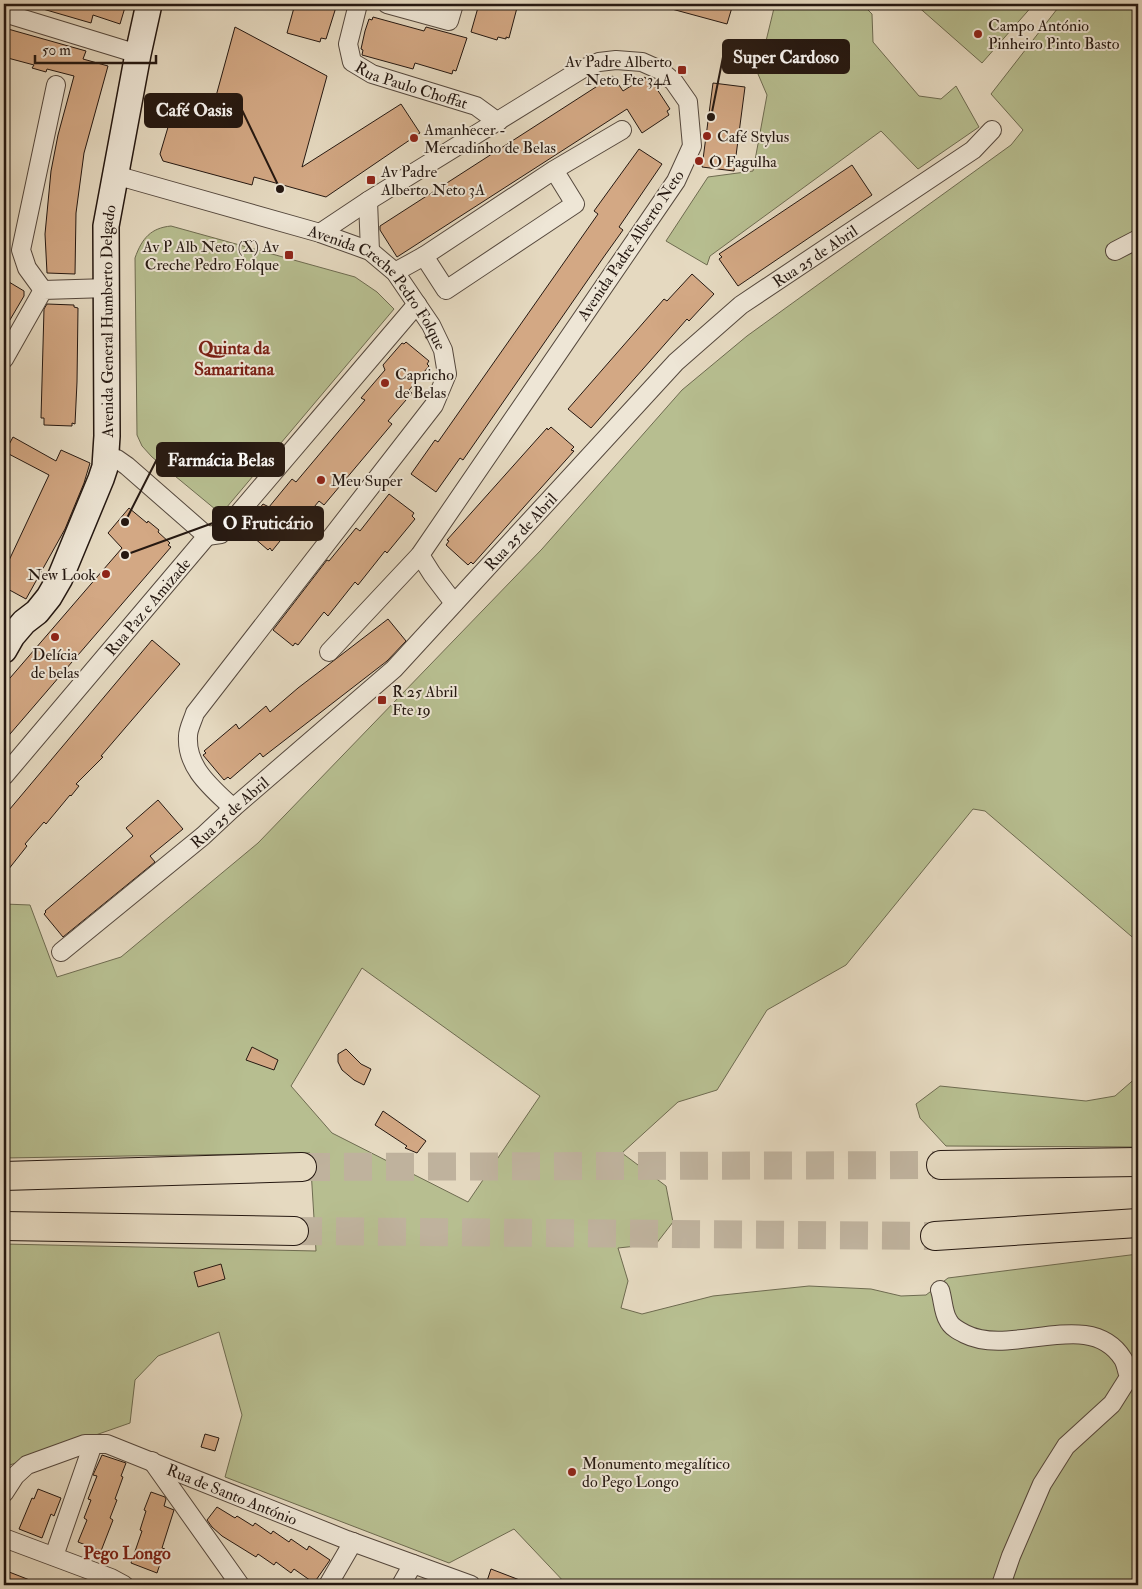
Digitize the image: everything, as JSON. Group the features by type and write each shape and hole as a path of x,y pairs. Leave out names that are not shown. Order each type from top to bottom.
{"highway":[{"path":"941,1165 1138,1162"},
{"path":"4,1176 302,1166"},
{"path":"935,1236 1138,1223"},
{"path":"4,1226 294,1231"}],"main road":[{"name":"Avenida General Humberto Delgado","path":"4,650 12,636 14,622 37,612 49,597 60,578 101,479 106,457 108,288 106,226 149,4"}],"street":[{"name":"Rua Paulo Choffat","path":"358,4 348,44 352,62 372,74 476,106 498,122"},
{"path":"387,4 449,21 454,4"},
{"path":"4,12 138,54"},
{"name":"Avenida Padre Alberto Neto","path":"320,233 368,201 582,69 599,62 616,60 642,62 660,70 674,82 688,102 692,146 676,181 420,555 330,652"},
{"path":"43,290 27,268 21,250 56,85"},
{"path":"395,272 424,256 554,170 622,130"},
{"name":"Rua 25 de Abril","path":"61,952 203,836 394,669 676,362 734,311 973,150 992,130"},
{"path":"424,256 446,290 575,204 554,170"},
{"name":"Avenida Creche Pedro Folque","path":"115,174 320,233 370,251 395,272 431,325 443,350 446,374 434,405 195,713 188,735 190,758 200,775 233,808"},
{"path":"368,201 370,251"},
{"path":"1115,251 1138,239"},
{"path":"43,290 108,288"},
{"path":"4,359 43,290"},
{"path":"106,457 117,459 134,472 207,536 221,534 417,304"},
{"name":"Rua Paz e Amizade","path":"4,776 207,536"},
{"path":"420,555 454,603"},
{"path":"940,1290 948,1320 957,1331 974,1339 1003,1341 1066,1334 1096,1336 1112,1344 1124,1360 1129,1377 1112,1404 1066,1446 1042,1484 1011,1556 1002,1585"},
{"name":"Rua de Santo António","path":"4,1493 15,1476 27,1466 85,1444 107,1444 353,1542 471,1585"},
{"path":"54,1556 93,1444"},
{"path":"152,1461 240,1585"},
{"path":"4,1538 111,1578 124,1585"},
{"path":"328,1585 353,1542"},
{"path":"401,1585 413,1564"}],"green space":[{"path":"775,4 862,4 872,14 873,42 919,96 941,99 956,86 979,127 918,169 881,131 710,256 707,265 666,241 708,177 753,171 767,95 758,74"},
{"name":"Campo António Pinheiro Pinto Basto","path":"915,4 1034,4 982,63"},
{"path":"1061,4 1138,4 1138,153 1135,160 1138,165 1138,223 1135,224 1138,229 1138,942 985,811 973,809 846,965 767,1010 717,1090 678,1102 622,1153 666,1186 673,1222 656,1244 618,1248 628,1281 621,1308 642,1314 713,1296 809,1286 871,1289 901,1296 926,1295 948,1278 1138,1254 1138,1585 567,1585 514,1529 449,1563 225,1477 242,1415 219,1332 158,1356 135,1380 130,1423 7,1466 4,1456 4,1244 316,1251 310,1153 4,1158 4,904 30,905 57,977 121,957 258,843 542,549 682,390 747,336 1011,145 1023,130 991,94","holes":["362,968 540,1096 468,1202 332,1133 291,1086"]},
{"path":"171,226 355,277 377,292 394,309 221,514 152,457 142,446 137,435 135,258 148,235 158,229"},
{"path":"1138,1076 1138,1147 946,1146 920,1118 916,1104 940,1086 1086,1101 1115,1096"}],"building":[{"path":"37,4 126,4 120,24 93,15 91,23 36,7"},
{"path":"295,4 337,4 326,39 321,38 320,42 287,33"},
{"path":"479,4 518,4 509,38 498,37 497,40 471,32"},
{"path":"669,4 733,4 727,24 668,8"},
{"path":"373,17 424,31 426,27 467,38 456,71 453,70 452,74 415,63 413,69 362,55 363,50 361,49 365,31 369,19 372,20"},
{"path":"235,27 327,76 302,167 401,104 420,133 326,197 254,177 252,185 163,161 160,154 177,97 213,107"},
{"path":"8,29 86,51 83,59 108,66 84,153 76,213 75,274 47,273 45,234 51,171 58,135 74,76 47,69 46,72 32,68 34,65 4,57 4,36 6,37"},
{"path":"613,76 623,91 645,77 648,82 651,80 670,109 667,111 669,115 642,133 627,109 397,257 380,230 380,226"},
{"path":"713,83 745,87 734,171 702,167"},
{"path":"639,149 662,164 619,227 623,230 463,460 460,458 436,492 411,474 435,440 438,442 598,214 594,211"},
{"path":"852,165 872,195 738,286 719,259 722,257 719,254"},
{"path":"692,274 714,294 689,321 687,319 591,428 568,409 664,299 667,301"},
{"path":"4,279 24,291 24,296 4,330"},
{"path":"47,304 74,305 74,307 78,308 75,424 72,423 72,426 44,425 44,418 41,418 44,309"},
{"path":"406,342 429,361 427,364 429,366 409,390 412,393 388,421 392,424 324,505 319,501 296,529 292,526 272,551 270,548 268,550 245,530 247,528 245,526 263,504 269,507 292,479 296,482 365,400 361,398 385,370 383,365 402,343"},
{"path":"551,427 574,447 571,450 574,451 473,564 471,562 468,565 446,545 449,541 447,540 547,428 548,430"},
{"path":"13,437 56,461 61,450 90,463 65,529 26,599 4,587 4,571 49,475 5,452"},
{"path":"389,494 414,513 412,516 415,519 387,553 385,551 358,585 355,582 328,616 324,612 298,645 295,643 293,646 273,630 327,560 329,561 356,528 360,531"},
{"path":"129,508 159,530 158,532 170,543 168,545 171,547 4,741 4,685 122,548 108,533"},
{"path":"388,619 406,641 387,661 263,757 260,753 230,779 228,777 224,780 203,755 206,753 204,751 236,724 239,729 266,706 270,712 298,688"},
{"path":"152,640 180,664 101,756 103,757 76,784 79,786 71,796 46,824 44,822 25,844 27,846 4,875 4,816"},
{"path":"158,800 183,829 150,856 155,862 63,937 44,914 45,911 133,836 126,828"},
{"path":"252,1047 278,1060 274,1070 246,1060"},
{"path":"346,1049 361,1064 371,1069 364,1085 354,1080 342,1070 338,1062 338,1054"},
{"path":"383,1111 426,1141 417,1153 405,1148 407,1146 375,1125"},
{"path":"221,1264 225,1279 198,1287 194,1272"},
{"path":"205,1434 219,1438 215,1451 201,1447"},
{"path":"102,1455 126,1463 115,1499 117,1500 110,1518 113,1520 101,1551 78,1542 87,1520 84,1518 91,1500 88,1499 97,1476 93,1475"},
{"path":"38,1489 61,1498 54,1516 51,1514 42,1538 19,1529 32,1498 34,1499"},
{"path":"151,1492 165,1497 164,1506 174,1510 162,1548 165,1549 157,1573 131,1563 142,1531 140,1530 146,1511 144,1510"},
{"path":"217,1507 253,1526 255,1523 271,1534 273,1531 289,1542 291,1539 307,1550 309,1546 330,1560 314,1583 294,1569 291,1573 276,1562 274,1565 258,1554 256,1557 222,1536 212,1527 207,1520"},
{"path":"491,1569 530,1585 498,1585 487,1581"},
{"path":"4,1570 40,1584 40,1585 4,1585"}],"tunnel":[{"path":"302,1167 941,1165"},
{"path":"294,1231 935,1236"}],"place":[{"name":"Campo António Pinheiro Pinto Basto","path":"978,34"},
{"name":"Av Padre Alberto Neto Fte 34A","path":"682,70"},
{"name":"Super Cardoso","path":"711,117"},
{"name":"Café Stylus","path":"707,136"},
{"name":"Amanhecer - Mercadinho de Belas","path":"414,138"},
{"name":"O Fagulha","path":"699,161"},
{"name":"Av Padre Alberto Neto 3A","path":"371,180"},
{"name":"Café Oasis","path":"280,189"},
{"name":"Av P Alb Neto (X) Av Creche Pedro Folque","path":"289,255"},
{"name":"Capricho de Belas","path":"385,383"},
{"name":"Meu Super","path":"321,480"},
{"name":"Farmácia Belas","path":"125,522"},
{"name":"O Fruticário","path":"125,555"},
{"name":"New Look","path":"106,574"},
{"name":"Delícia de belas","path":"55,637"},
{"name":"R 25 Abril Fte 19","path":"382,700"},
{"name":"Monumento megalítico do Pego Longo","path":"572,1472"}],"district":[{"name":"Quinta da Samaritana","path":"234,358"},
{"name":"Pego Longo","path":"127,1553"}]}
